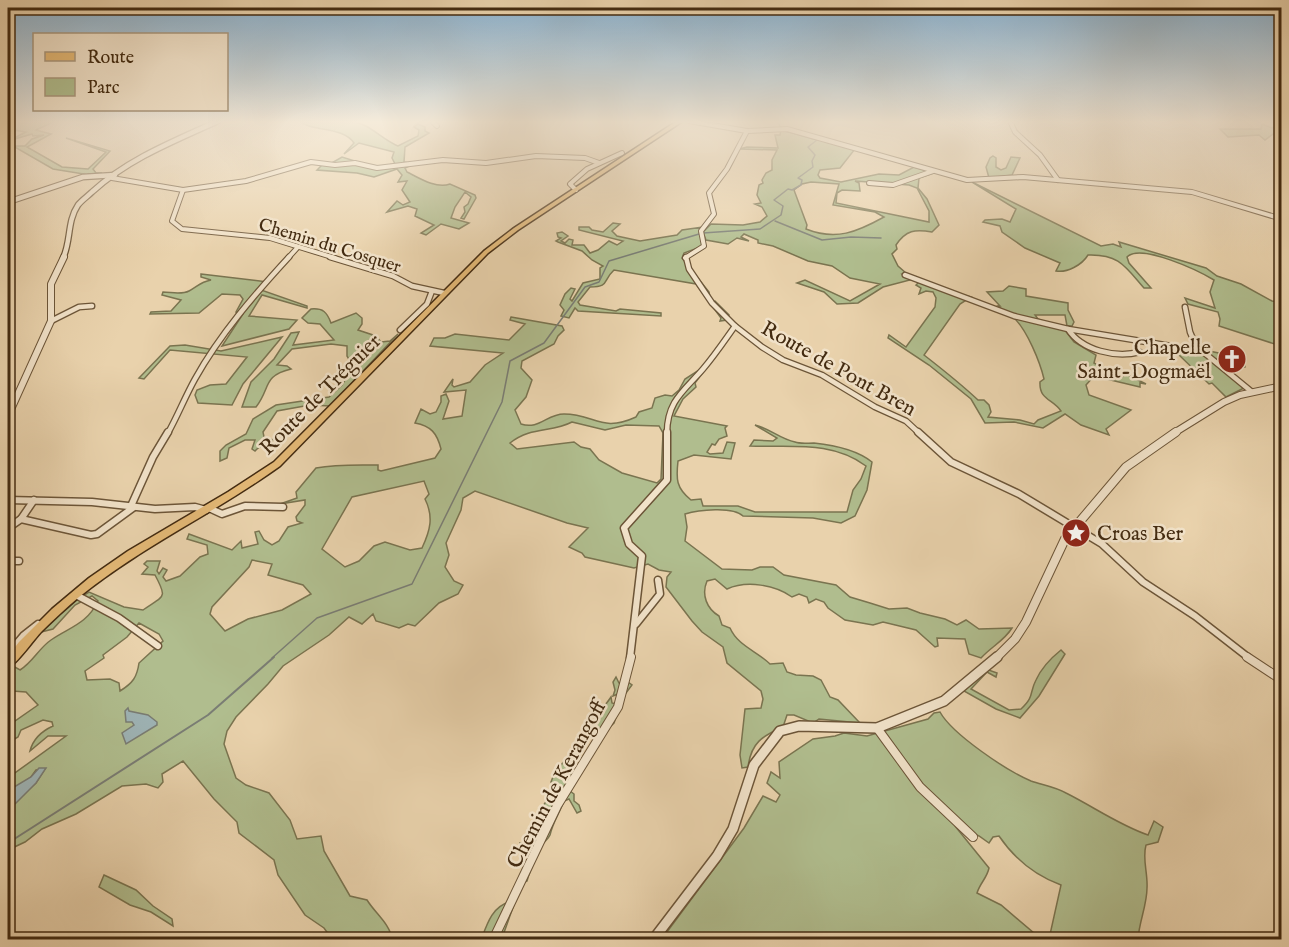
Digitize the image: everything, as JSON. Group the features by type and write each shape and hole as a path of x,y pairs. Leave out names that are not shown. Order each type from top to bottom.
{"main road":[{"name":"Route de Tréguier","path":"8,663 49,617 135,551 208,509 277,465 477,259 506,236 614,165"}],"street":[{"path":"8,416 51,321 51,284 67,250 67,234 78,205 129,165"},
{"path":"8,202 83,177 100,174 183,190 249,181 301,165"},
{"path":"365,165 377,168 400,165"},
{"path":"576,190 571,187 572,181 595,165"},
{"name":"Route de Pont Bren","path":"729,165 709,193 715,216 701,231 704,246 687,255 684,260 712,303 735,326 773,355 822,375 875,407 910,423 939,453 958,466 1027,498 1073,526 1111,552 1143,582 1195,616 1281,680"},
{"path":"913,165 972,181 1012,177 1200,194 1281,219"},
{"path":"1047,165 1058,180"},
{"path":"869,183 893,185 933,171"},
{"name":"Chemin du Cosquer","path":"183,190 172,222 182,229 254,235 380,272 412,286 444,293"},
{"path":"21,519 91,535 97,534 133,506 153,457 181,411 195,379 251,298 298,247"},
{"path":"905,275 1014,316 1068,329 1201,351"},
{"path":"400,330 427,304 432,291"},
{"path":"51,321 82,306 92,306"},
{"path":"1185,307 1190,332 1201,351 1252,392"},
{"name":"Chemin de Kerangoff","path":"493,939 557,806 618,707 632,651 642,556 629,544 624,528 667,480 667,417 677,396 704,368 735,326"},
{"path":"1068,329 1075,340 1083,344 1123,356 1140,352"},
{"path":"653,939 717,856 733,829 754,765 780,731 799,726 877,728 944,701 1003,652 1026,622 1058,551 1073,526 1114,479 1144,453 1224,402 1252,392 1281,386"},
{"path":"8,500 195,507 222,514 245,507 283,507"},
{"path":"8,528 21,519 34,500"},
{"path":"8,561 19,561"},
{"path":"635,626 660,594 658,580"},
{"path":"76,595 119,617 144,633 158,646"},
{"path":"8,654 24,635 49,617"},
{"path":"877,728 894,756 943,812 973,837"}],"green space":[{"path":"46,165 88,169 92,165 97,165 93,169 96,173 102,173 88,174 64,183 84,174 53,169"},
{"path":"322,165 374,167 411,165 405,168 407,172 428,182 439,185 450,184 475,195 476,198 464,219 461,218 465,212 464,207 471,197 465,192 451,218 469,223 459,229 441,224 426,235 421,233 434,225 415,216 417,209 408,206 387,212 397,201 403,205 410,202 402,190 407,181 398,182 402,175 397,169 374,177 357,173 317,170"},
{"path":"772,165 842,165 840,168 820,170 818,175 820,178 841,182 879,174 899,175 914,167 934,173 919,178 918,188 927,199 939,225 932,232 916,231 907,234 896,245 897,249 892,254 898,266 906,273 902,274 910,280 883,287 858,303 837,304 824,292 797,283 805,280 850,301 880,284 850,278 832,266 808,261 773,246 758,243 758,240 744,234 741,237 749,241 737,238 728,244 706,240 703,232 711,224 743,225 760,222 767,216 762,207 755,204 761,203 757,195 759,185 763,183 762,180 766,173 772,170","holes":["855,181 909,185 917,188 929,211 929,222 836,203 837,193 842,190 860,191 859,183","811,182 839,184 833,205 875,212 884,217 865,227 846,233 827,234 806,229 807,225 794,190 802,184"]},
{"path":"996,165 1001,170 1007,165 1017,165 1012,175 989,178 986,167"},
{"path":"972,182 1101,246 1113,244 1121,247 1119,242 1206,268 1217,276 1241,284 1272,301 1281,302 1281,346 1219,326 1218,312 1188,304 1185,298 1215,308 1210,292 1214,280 1170,260 1144,253 1127,257 1129,263 1151,288 1144,288 1126,268 1114,259 1099,255 1088,255 1074,268 1056,271 1060,263 1025,248 1002,232 1000,226 983,222 1002,219 1010,222 1016,209"},
{"path":"613,223 620,224 612,231 617,236 640,241 677,235 682,230 703,227 699,232 704,241 703,246 684,253 682,258 709,292 711,302 715,301 729,315 727,320 720,321 721,318 696,284 614,270 603,285 590,287 578,302 580,305 616,311 620,309 661,313 661,316 578,311 575,308 569,318 561,316 564,310 560,305 565,294 571,288 575,289 570,299 572,301 583,283 600,279 600,268 603,266 582,251 556,241 561,238 557,233 562,232 568,236 561,241 565,243 569,239 573,240 572,245 584,245 590,253 609,241 617,245 623,241 579,230 579,227 589,227 592,230 603,232"},
{"path":"201,274 268,282 261,290 307,306 307,308 262,295 249,316 297,320 289,329 222,346 243,314 236,312 243,299 240,295 222,294 199,313 150,314 151,312 171,311 181,300 162,295 163,292 186,292 211,280 201,277"},
{"path":"919,282 971,297 960,304 924,355 978,400 984,400 991,412 988,417 1020,420 1034,424 1038,420 1061,411 1044,396 1040,388 1040,382 1044,379 1024,330 1014,318 998,306 1000,306 987,292 1003,291 1009,286 1026,289 1026,296 1068,303 1068,310 1074,322 1072,326 1067,326 1065,315 1035,315 1038,319 1064,329 1074,342 1096,355 1094,363 1122,377 1126,374 1146,384 1140,383 1140,387 1094,376 1086,385 1089,395 1131,410 1106,429 1109,435 1081,425 1065,414 1043,428 1014,422 985,423 971,399 929,365 888,338 889,335 906,347 935,307 936,298 933,292 926,291 919,294 921,288 916,285"},
{"path":"311,309 324,312 331,323 356,313 362,318 362,324 358,330 376,336 381,342 390,341 398,334 330,406 310,405 277,411 263,432 264,437 274,440 255,451 252,449 255,440 245,440 229,448 227,458 220,461 220,451 246,434 253,419 276,405 329,397 342,385 353,366 347,356 347,346 331,344 292,349 277,365 291,369 271,379 256,407 242,407 251,382 274,359 291,333 299,332 293,345 334,340 320,324 308,323 302,318"},
{"path":"511,317 562,326 564,330 554,344 522,361 521,368 532,380 526,397 515,410 521,424 533,425 564,414 606,423 624,421 636,417 639,412 652,408 655,398 665,395 672,396 679,390 685,379 699,370 704,371 695,383 696,387 683,399 674,416 727,426 725,428 727,436 719,439 715,445 712,444 707,452 710,454 723,453 727,442 735,443 731,459 694,455 678,461 677,478 680,487 691,500 701,499 703,506 738,506 755,512 847,512 853,490 866,466 839,452 824,449 795,446 750,446 754,440 773,441 777,438 755,425 790,441 837,447 859,454 872,462 867,490 855,516 841,523 813,518 743,516 724,510 706,510 685,514 687,527 685,541 722,569 752,570 760,567 773,567 784,575 836,585 850,597 889,609 907,608 945,619 957,625 966,620 979,629 1012,628 981,658 969,654 965,639 937,638 938,646 935,647 916,630 883,622 873,625 845,620 828,608 824,602 816,599 809,603 807,597 799,594 792,597 777,589 752,584 727,589 715,579 707,581 706,601 711,610 719,616 722,625 730,628 743,644 770,664 783,663 787,672 813,676 821,680 830,697 838,700 860,723 819,719 813,723 794,715 787,715 783,727 759,741 752,752 748,767 742,768 740,755 745,709 761,708 763,699 761,691 727,663 723,647 702,632 666,587 667,577 671,572 659,570 648,564 634,568 585,557 582,553 569,547 588,528 475,491 463,498 461,510 446,543 449,555 445,567 454,581 463,585 458,594 439,603 415,626 408,624 399,628 376,621 373,614 362,624 349,617 329,635 283,666 236,717 227,731 224,744 236,778 246,785 269,793 290,820 297,839 321,836 324,851 350,896 367,900 385,923 392,939 332,939 324,928 305,915 278,875 274,860 239,833 237,822 214,799 183,761 162,774 163,782 158,788 146,784 122,786 76,814 42,829 25,842 8,850 8,807 36,783 45,769 36,770 31,777 8,793 8,778 66,736 48,736 30,751 38,736 53,726 52,722 43,720 21,730 18,737 8,743 8,726 38,705 26,692 12,691 8,695 8,671 13,666 20,670 25,667 47,643 89,615 98,601 92,596 75,605 53,629 41,632 70,604 89,592 124,607 143,610 162,596 162,588 155,575 142,574 148,567 144,564 147,561 160,561 157,571 159,574 163,568 167,570 163,577 166,581 180,576 200,557 208,554 207,545 187,539 189,534 232,550 241,541 242,548 258,544 255,532 259,531 264,540 272,545 279,541 288,527 302,523 297,521 296,517 305,505 305,500 280,504 297,498 296,492 316,468 339,465 378,465 378,470 381,471 435,458 441,449 438,439 429,428 415,423 421,409 430,414 436,412 441,396 446,394 449,401 443,419 462,416 466,390 444,392 453,379 454,387 470,382 485,365 503,353 430,346 434,338 445,338 455,334 509,340 525,324 510,320","holes":["572,422 605,430 626,425 659,426 663,433 661,479 657,483 622,473 599,460 590,449 574,442 517,449 510,443 526,434","424,481 429,494 425,499 430,518 429,530 422,548 410,550 385,542 374,546 359,561 345,567 322,549 352,497","252,560 272,564 268,575 303,585 311,594 282,610 248,619 225,631 210,614 212,607 249,567","139,623 159,634 163,641 139,663 134,679 120,691 119,683 110,679 87,680 85,671 104,658 103,655 127,637"]},
{"path":"282,337 243,384 232,405 198,403 195,395 197,390 210,385 226,384 247,357 170,350 144,379 139,378 170,346 185,345 221,351"},
{"path":"1204,350 1243,358 1245,367 1230,372"},
{"path":"1179,351 1202,353 1244,388 1226,397 1179,355"},
{"path":"1061,650 1065,654 1039,696 1020,718 996,709 964,691 963,688 986,669 997,673 996,677 987,672 971,689 1009,710 1021,709 1030,698 1041,672"},
{"path":"630,672 628,682 632,685 623,697 614,723 596,740 594,734 591,734 590,724 595,724 611,697 612,703 616,704 618,694 613,696 615,690 613,682 616,677 619,683 622,683"},
{"path":"940,712 946,721 968,741 995,761 1021,776 1062,791 1148,835 1154,821 1163,827 1158,842 1146,845 1147,894 1138,939 1049,939 1061,885 1043,877 1026,865 1011,852 999,836 993,837 989,843 955,826 989,868 977,893 1001,905 1041,939 661,940 744,828 763,796 776,802 780,795 767,783 771,772 780,778 779,762 813,739 844,733 867,736 928,719 934,713"},
{"path":"583,739 586,739 583,751 573,762 570,791 574,794 574,801 579,805 581,811 577,813 569,799 564,801 549,837 541,846 527,881 523,883 502,938 481,940 494,912 509,902 530,855 520,850 520,843 531,845 535,842 540,813 553,791 551,782 555,772"},
{"path":"104,875 136,890 172,919 173,926 151,912 130,905 99,887"}],"shaded area":[{"path":"128,708 129,711 148,715 157,722 157,725 126,744 122,733 134,725 132,722 126,722 125,711"},
{"path":"39,768 46,768 36,783 15,804 10,804 8,807 9,790 31,777"}],"waterway":[{"path":"703,233 760,229 781,215 783,206 774,200 788,189 792,190 801,185 802,180 798,178 813,165"},
{"path":"775,221 822,240 851,237 881,238"},
{"path":"272,658 317,618 412,584 502,402 510,361 544,343 585,287 599,282 609,261 699,234"},
{"path":"8,843 208,715 274,657"}],"place":[{"name":"Chapelle Saint-Dogmaël","path":"1232,359"},
{"name":"Croas Ber","path":"1076,533"}]}
